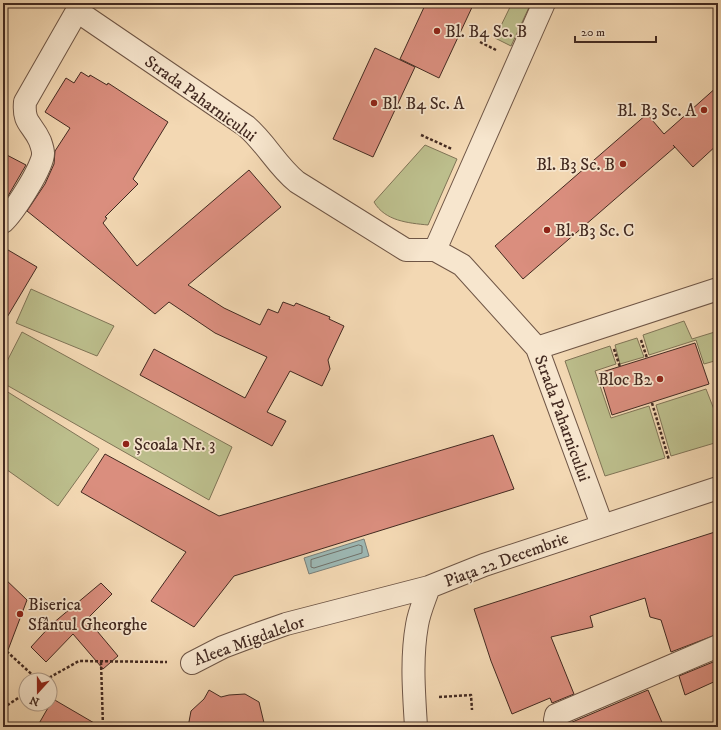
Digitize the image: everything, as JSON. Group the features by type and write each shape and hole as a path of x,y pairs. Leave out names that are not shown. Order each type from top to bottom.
{"street":[{"path":"435,250 544,3"},
{"path":"3,222 27,189 41,164 43,153 40,141 26,119 24,113 25,102 79,7"},
{"name":"Strada Paharnicului","path":"79,7 246,126 259,138 284,172 297,182 406,250 435,250 462,265 537,348 602,525"},
{"path":"537,348 718,289"},
{"name":"Piața 22 Decembrie","path":"416,727 413,684 413,653 417,624 429,587 484,565 718,488"},
{"name":"Aleea Migdalelor","path":"192,663 222,647 286,624 429,587"},
{"path":"558,727 555,720 556,716 718,646"}],"path":[{"path":"422,135 475,159"},
{"path":"639,334 647,358"},
{"path":"612,343 620,367"},
{"path":"652,403 669,460"},
{"path":"3,648 29,672"},
{"name":"Aleea Migdalelor","path":"58,673 79,661 192,663"},
{"path":"101,662 103,727"},
{"path":"434,698 471,695 472,710"},
{"path":"3,708 18,698"}],"green space":[{"path":"512,3 531,3 511,46 495,38"},
{"path":"425,145 457,159 428,225 398,220 384,213 374,202"},
{"path":"31,289 114,326 97,356 16,323"},
{"path":"684,321 692,339 718,331 718,360 704,364 696,340 649,355 643,335"},
{"path":"22,332 232,447 209,500 3,383 3,369"},
{"path":"637,338 644,357 620,364 615,345"},
{"path":"610,346 616,364 595,371 611,418 649,406 665,458 605,476 565,361"},
{"path":"3,389 99,449 58,506 3,467"},
{"path":"706,389 715,412 718,411 718,442 671,456 656,405"}],"water":[{"path":"364,539 369,556 309,574 304,558"}],"building":[{"name":"Bl. B4 Sc. B","path":"426,3 474,3 439,78 400,59"},
{"name":"Bl. B4 Sc. A","path":"375,48 415,67 373,157 333,139"},
{"path":"81,72 89,77 90,75 107,85 108,83 168,122 133,179 138,184 105,217 107,218 103,223 137,266 249,170 281,207 188,285 224,308 260,325 268,309 278,313 283,302 294,306 296,303 330,317 329,319 344,326 328,360 330,369 322,386 290,371 267,412 286,421 272,446 140,375 154,349 245,398 267,357 215,333 169,302 155,314 27,211 45,184 54,164 55,151 70,128 45,112 66,78 74,83"},
{"path":"718,86 718,144 693,167 675,147 523,279 495,246 647,114 664,134"},
{"path":"3,153 26,165 8,196 3,192"},
{"path":"3,247 37,267 3,324"},
{"name":"Bloc B2","path":"695,343 709,384 612,415 599,373"},
{"path":"493,435 514,489 234,576 194,627 151,601 186,552 81,492 105,454 219,516"},
{"path":"718,531 718,634 671,652 661,620 650,617 645,598 590,616 593,627 551,637 574,694 552,703 550,698 512,714 491,661 474,609"},
{"path":"3,577 27,600 5,658 3,658"},
{"path":"101,583 112,594 87,619 118,656 103,669 73,634 46,662 31,647 52,624"},
{"path":"718,660 718,680 685,695 679,676"},
{"path":"209,690 221,697 245,694 259,702 265,727 188,727 191,711 204,699"},
{"path":"648,690 664,727 570,727 570,723"},
{"path":"58,702 101,727 37,727 46,712 58,712"}],"place":[{"name":"Bl. B4 Sc. B","path":"437,31"},
{"name":"Bl. B4 Sc. A","path":"374,103"},
{"name":"Bl. B3 Sc. A","path":"704,110"},
{"name":"Bl. B3 Sc. B","path":"623,164"},
{"name":"Bl. B3 Sc. C","path":"547,230"},
{"name":"Bloc B2","path":"660,379"},
{"name":"Școala Nr. 3","path":"126,444"},
{"name":"Biserica Sfântul Gheorghe","path":"20,614"}]}
